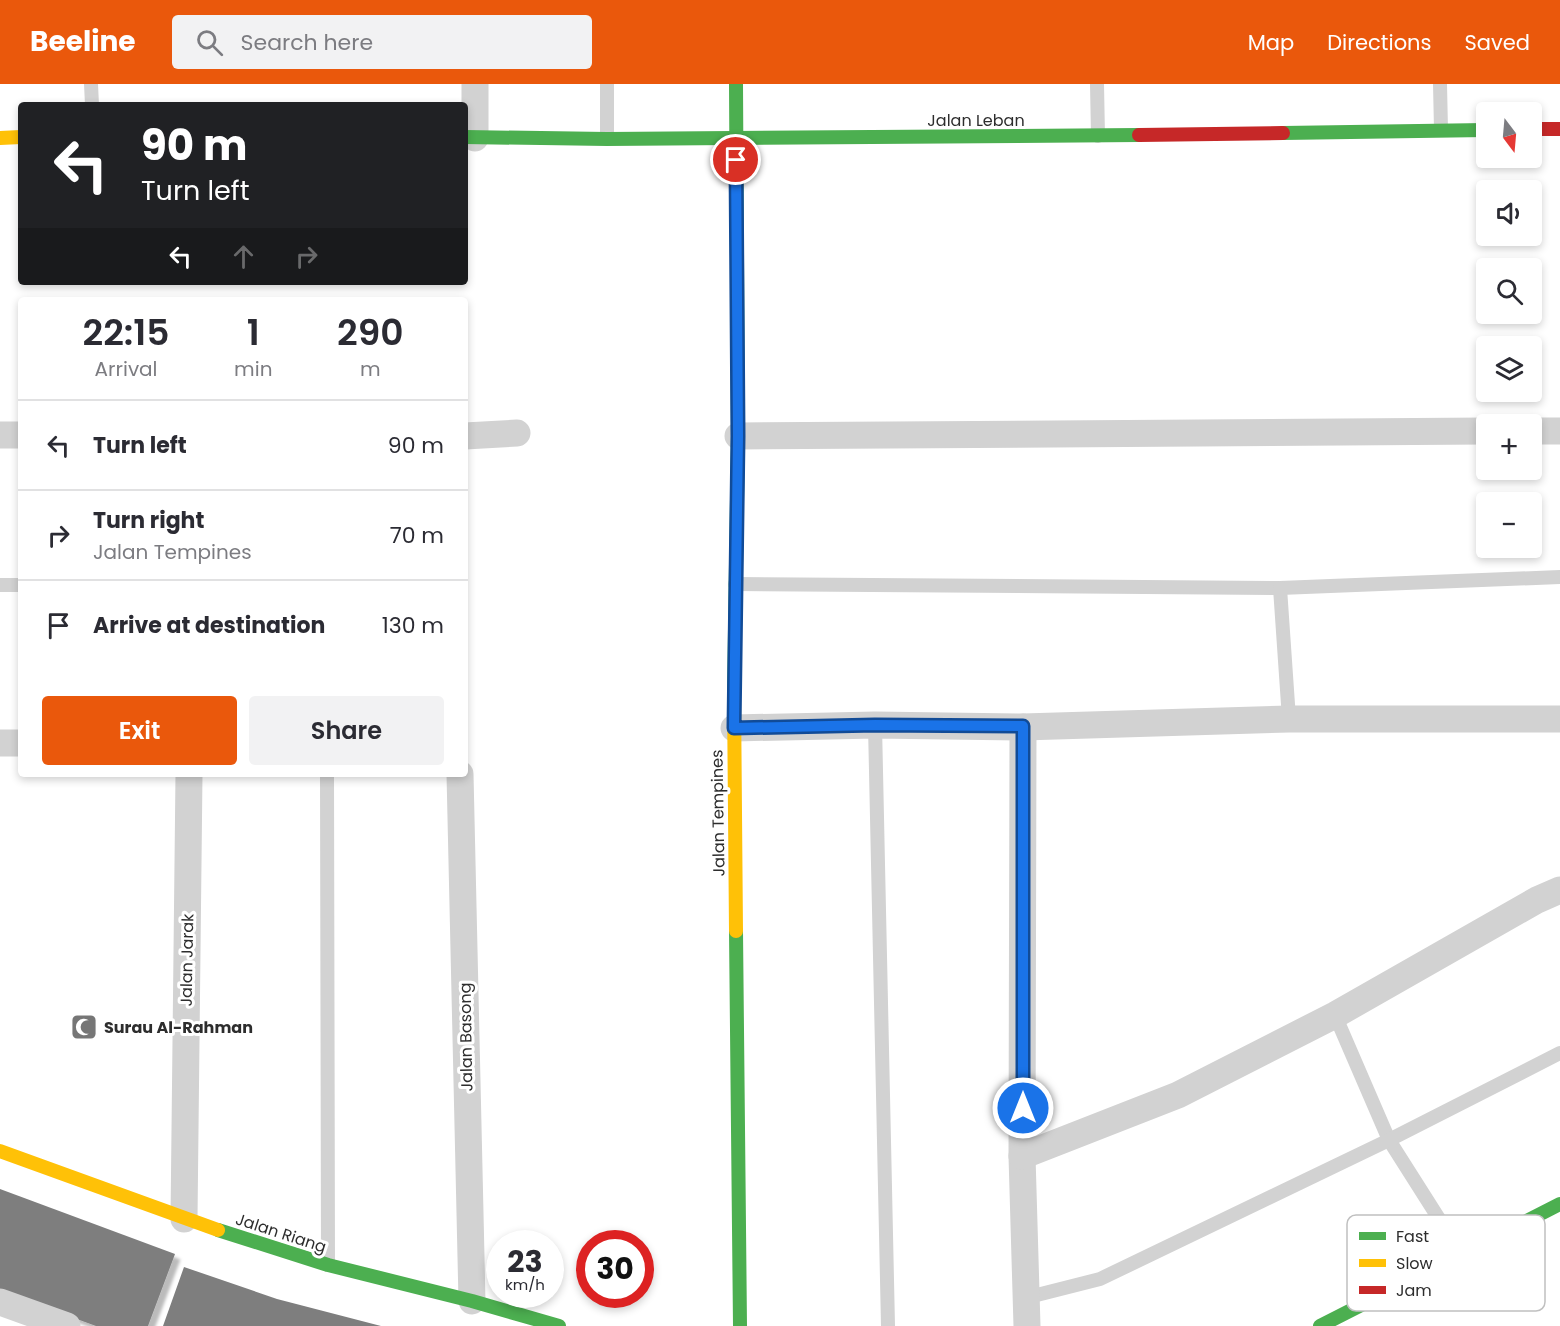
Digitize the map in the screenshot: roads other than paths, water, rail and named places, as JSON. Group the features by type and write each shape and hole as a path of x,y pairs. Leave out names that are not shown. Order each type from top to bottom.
{"street":[{"path":"470,137 475,84"},
{"name":"Jalan Tempines","path":"736,84 738,436 734,728 740,1326"},
{"path":"1542,129 1560,129"},
{"name":"Jalan Leban","path":"470,137 607,139 1098,136 1476,130"},
{"path":"0,138 18,137"},
{"path":"738,436 1476,431"},
{"path":"1542,431 1560,431"},
{"path":"468,436 517,433"},
{"path":"0,435 18,435"},
{"path":"734,728 875,725 1023,726 1289,719 1560,718"},
{"path":"1023,726 1022,1156 1027,1326"},
{"path":"0,743 18,743"},
{"name":"Jalan Jarak","path":"184,1219 189,777"},
{"name":"Jalan Basong","path":"460,777 471,1301"},
{"path":"1022,1156 1178,1095 1335,1015 1537,900 1560,891"},
{"name":"Jalan Riang","path":"0,1152 184,1219 328,1265 559,1326"},
{"path":"1539,1215 1560,1204"},
{"path":"0,1302 67,1326"},
{"path":"1320,1326 1350,1311"}],"lane":[{"path":"91,84 92,102"},
{"path":"607,84 607,139"},
{"path":"1097,84 1098,136"},
{"path":"1440,84 1441,130"},
{"path":"735,584 1280,588 1560,577"},
{"path":"0,585 18,585"},
{"path":"1280,588 1289,719"},
{"path":"875,725 888,1326"},
{"path":"327,777 328,1265"},
{"path":"1335,1015 1389,1140 1437,1215"},
{"path":"1025,1298 1100,1279 1389,1140 1560,1053"}],"place":[{"name":"Surau Al-Rahman","path":"84,1027"}]}
